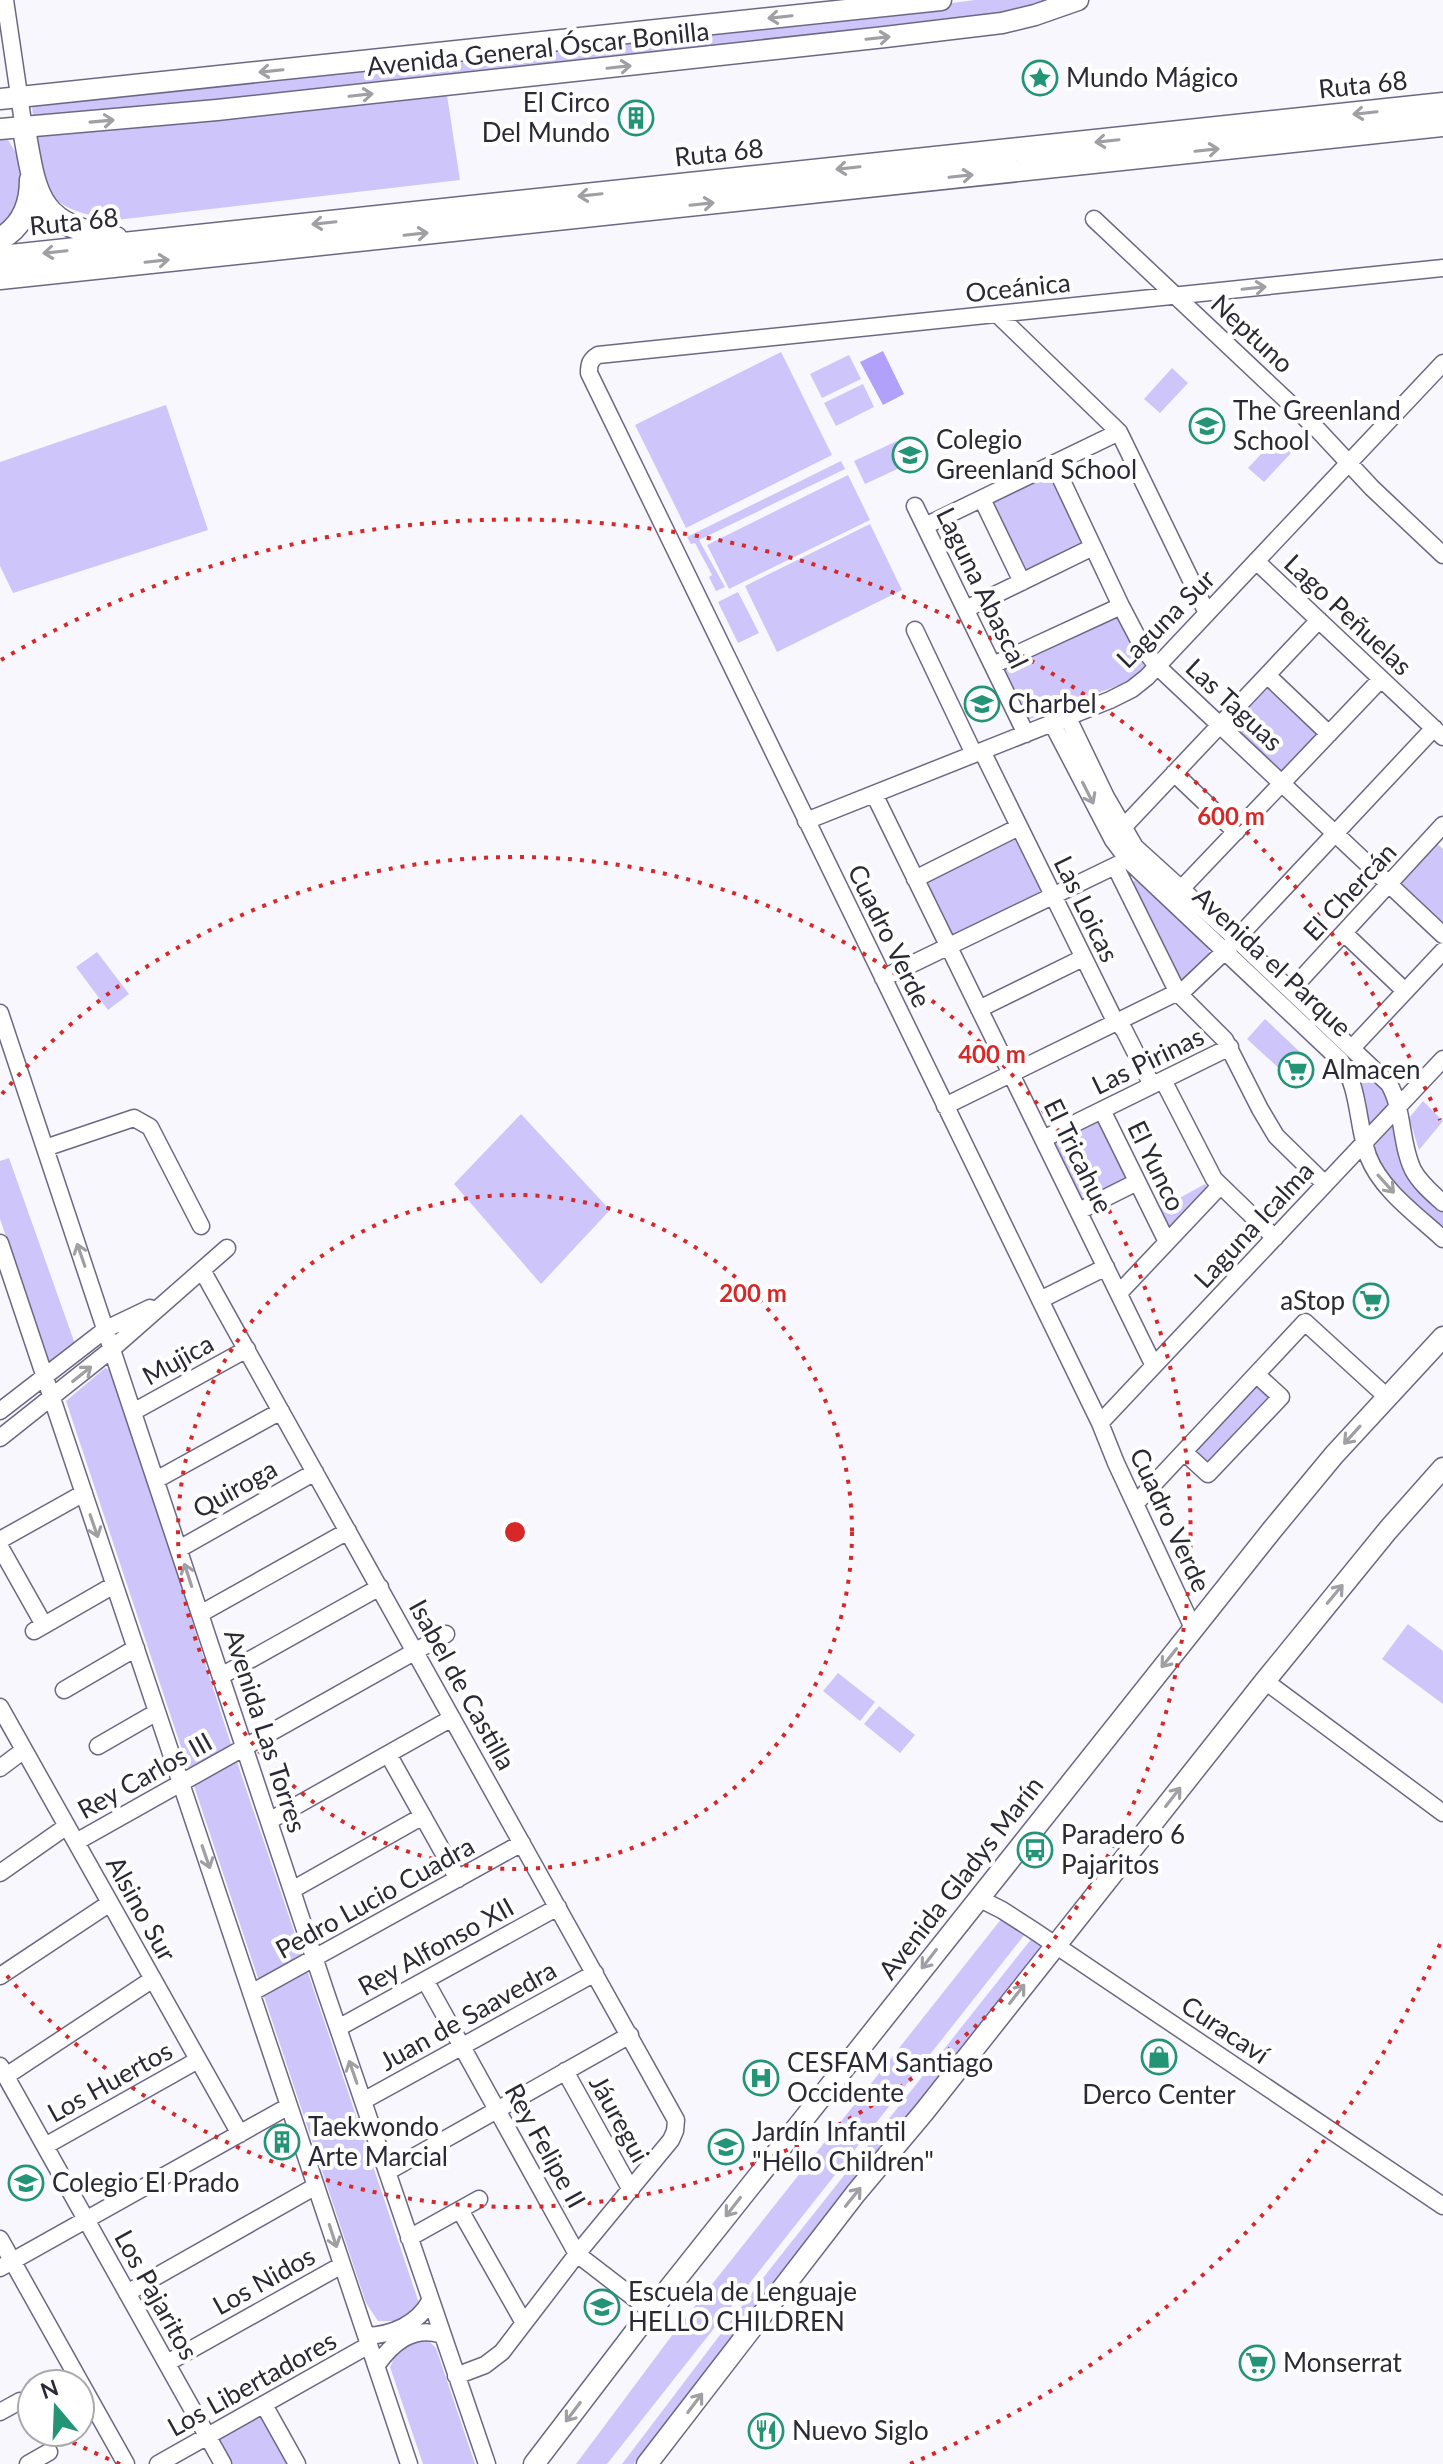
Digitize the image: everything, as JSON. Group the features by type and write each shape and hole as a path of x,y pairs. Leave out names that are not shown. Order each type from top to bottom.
{"highway":[{"name":"Ruta 68","path":"0,257 1443,104"},
{"name":"Ruta 68","path":"0,278 1443,125"},
{"path":"0,239 12,231 26,211 31,193 24,129"},
{"path":"31,171 45,206 63,223 103,236 161,241"}],"main road":[{"name":"Avenida General Óscar Bonilla","path":"10,99 941,0"},
{"name":"Avenida General Óscar Bonilla","path":"0,129 248,107 915,34 1002,23 1078,0"},
{"path":"0,116 10,99"},
{"name":"Avenida Gladys Marín","path":"534,2464 651,2311 1193,1628 1318,1474 1443,1337"},
{"path":"647,2464 856,2193 897,2146 1265,1681 1388,1530 1443,1468"}],"street":[{"path":"5,0 10,99 24,129"},
{"name":"Neptuno","path":"1094,219 1318,430 1443,555"},
{"name":"Oceánica","path":"598,355 1443,268"},
{"path":"997,314 1119,432 1207,613"},
{"name":"Cuadro Verde","path":"598,355 590,362 589,373 1100,1423 1193,1628"},
{"name":"Laguna Sur","path":"806,821 1121,695 1140,683 1443,363"},
{"path":"925,526 1119,432"},
{"name":"Las Taguas","path":"1054,464 1121,606 1143,648 1157,666 1443,935"},
{"path":"982,499 1022,582"},
{"name":"Laguna Abascal","path":"915,506 1026,734"},
{"path":"966,609 1093,547"},
{"name":"Lago Peñuelas","path":"1256,561 1438,733"},
{"path":"993,665 1121,606"},
{"path":"1118,834 1319,620"},
{"name":"Las Loicas","path":"915,630 1117,1022 1158,1082 1210,1173 1275,1238"},
{"path":"1267,675 1329,734"},
{"path":"1182,888 1381,679"},
{"name":"Avenida el Parque","path":"1060,720 1118,834 1121,863 1291,990 1389,1084 1414,1170 1443,1203"},
{"path":"945,1106 1178,993 1193,982 1335,833 1438,733"},
{"path":"1174,773 1236,832"},
{"name":"El Tricahue","path":"874,794 1154,1366"},
{"path":"915,879 1019,827"},
{"name":"El Chercán","path":"1291,990 1440,833"},
{"name":"Avenida el Parque","path":"1118,834 1182,888 1343,1064 1372,1164 1381,1179 1443,1239"},
{"path":"883,978 1121,863 1178,993 1220,1033 1230,1047 1271,1129 1325,1184"},
{"path":"1344,933 1405,991"},
{"path":"1352,1048 1443,951"},
{"path":"979,1009 1083,958"},
{"name":"Avenida Las Torres","path":"0,1013 3,1033 45,1148 200,1614 228,1672 245,1748 487,2464"},
{"name":"Las Pirinas","path":"1043,1139 1230,1047"},
{"name":"Laguna Icalma","path":"1100,1423 1443,1059"},
{"name":"El Yunco","path":"1102,1110 1167,1242"},
{"path":"45,1148 134,1118 143,1121 150,1127 201,1226"},
{"path":"1079,1211 1137,1182"},
{"path":"1119,1293 1220,1186"},
{"path":"0,1243 409,2464"},
{"path":"0,1438 112,1349 227,1248"},
{"path":"1040,1300 1106,1267"},
{"name":"Isabel de Castilla","path":"202,1270 672,2111 676,2125 671,2140 631,2190"},
{"path":"0,1411 106,1329 171,1297"},
{"path":"1136,1503 1305,1322 1387,1397"},
{"name":"Mujica","path":"133,1412 247,1349"},
{"path":"1184,1452 1208,1474 1281,1397 1257,1375"},
{"path":"156,1480 281,1411"},
{"name":"Quiroga","path":"179,1549 315,1472"},
{"path":"0,1540 84,1493"},
{"path":"200,1614 348,1531"},
{"path":"0,1547 39,1628 114,1585"},
{"path":"228,1672 380,1587"},
{"name":"Rey Carlos III","path":"76,1842 446,1634"},
{"path":"64,1690 136,1648"},
{"path":"1265,1681 1443,1813"},
{"name":"Alsino Sur","path":"0,1707 240,2134"},
{"path":"98,1746 157,1712"},
{"path":"269,1821 452,1718"},
{"path":"0,1768 24,1750"},
{"path":"388,1754 458,1879"},
{"path":"292,1890 423,1816"},
{"path":"0,1873 67,1826"},
{"name":"Pedro Lucio Cuadra","path":"251,1993 522,1843"},
{"name":"Curacaví","path":"978,1898 1002,1910 1443,2206"},
{"path":"0,1976 110,1903"},
{"name":"Rey Alfonso XII","path":"338,2028 558,1907"},
{"name":"Juan de Saavedra","path":"363,2101 595,1973"},
{"path":"3,2071 153,1979"},
{"name":"Rey Felipe II","path":"425,1980 577,2254 651,2311"},
{"path":"387,2172 630,2035"},
{"name":"Los Huertos","path":"45,2146 198,2060"},
{"name":"Los Pajaritos","path":"3,2071 223,2464"},
{"name":"Jáuregui","path":"565,2071 631,2190"},
{"path":"6,2265 289,2106"},
{"path":"127,2293 316,2186"},
{"path":"456,2376 491,2361 502,2352 631,2190"},
{"path":"409,2238 479,2199"},
{"path":"460,2210 524,2323"},
{"path":"0,2239 6,2265 126,2464"},
{"name":"Los Nidos","path":"167,2363 342,2265"},
{"name":"Los Libertadores","path":"158,2464 264,2405 368,2341 398,2330 422,2313 430,2301"},
{"path":"376,2366 390,2348 406,2337 427,2332 442,2335"},
{"path":"264,2405 297,2464"},
{"path":"28,2464 49,2452"}],"shaded area":[{"path":"975,0 1053,0 991,19 33,120 32,103 788,24"},
{"path":"447,95 460,180 116,220 76,211 51,194 44,179 35,135 103,131"},
{"path":"0,138 8,140 18,156 22,191 15,212 0,226"},
{"path":"883,351 904,394 883,405 860,362"},
{"path":"781,352 832,455 686,528 635,425"},
{"path":"849,355 861,379 822,398 810,374"},
{"path":"1172,368 1188,383 1160,413 1144,399"},
{"path":"863,384 874,407 836,426 824,403"},
{"path":"166,405 208,530 13,593 0,566 0,462"},
{"path":"1276,438 1292,452 1264,482 1248,468"},
{"path":"897,441 908,464 865,484 854,461"},
{"path":"841,461 845,469 699,540 725,587 716,591 709,577 712,575 695,543 691,544 687,537"},
{"path":"1050,474 1085,548 1026,576 991,503"},
{"path":"848,475 870,520 729,589 707,545"},
{"path":"870,524 902,590 777,652 745,586"},
{"path":"738,592 759,633 738,643 718,602"},
{"path":"1117,617 1146,665 1132,680 1025,721 1001,668"},
{"path":"1265,680 1323,733 1284,775 1227,721"},
{"path":"1016,837 1044,894 952,940 924,883"},
{"path":"1435,842 1443,849 1443,924 1400,883"},
{"path":"1135,880 1208,947 1210,954 1180,982 1131,884"},
{"path":"97,952 129,994 108,1010 76,967"},
{"path":"1265,1019 1301,1053 1283,1072 1247,1039"},
{"path":"1352,1057 1375,1080 1389,1108 1369,1130 1348,1062"},
{"path":"1423,1101 1443,1121 1419,1150 1409,1118"},
{"path":"521,1114 610,1210 541,1284 454,1184"},
{"path":"1100,1117 1130,1181 1083,1202 1053,1140"},
{"path":"1392,1125 1443,1210 1443,1233 1391,1182 1376,1159 1373,1150 1377,1140"},
{"path":"9,1158 75,1344 49,1363 0,1219 0,1161"},
{"path":"1205,1184 1209,1189 1172,1228 1165,1226 1156,1211"},
{"path":"105,1368 113,1371 228,1735 420,2306 404,2321 378,2321 366,2303 66,1401"},
{"path":"1258,1383 1273,1397 1208,1467 1193,1453"},
{"path":"1408,1624 1443,1651 1443,1704 1382,1659"},
{"path":"838,1673 875,1702 860,1721 823,1691"},
{"path":"879,1706 915,1735 900,1753 864,1724"},
{"path":"1002,1918 1025,1934 607,2464 576,2464 679,2326"},
{"path":"1032,1938 1043,1946 634,2464 622,2464 770,2269"},
{"path":"427,2339 436,2348 475,2464 423,2464 390,2367 400,2345"},
{"path":"259,2414 263,2415 291,2464 228,2464 216,2442 217,2436"}],"place":[{"name":"Mundo Mágico","path":"1040,78"},
{"name":"El Circo Del Mundo","path":"636,118"},
{"name":"The Greenland School","path":"1207,426"},
{"name":"Colegio Greenland School","path":"910,455"},
{"name":"Charbel","path":"982,704"},
{"name":"Almacen","path":"1296,1070"},
{"name":"aStop","path":"1371,1301"},
{"name":"Paradero 6 Pajaritos","path":"1035,1850"},
{"name":"Derco Center","path":"1159,2057"},
{"name":"CESFAM Santiago Occidente","path":"761,2078"},
{"name":"Taekwondo Arte Marcial","path":"282,2142"},
{"name":"Jardín Infantil \"Hello Children\"","path":"726,2147"},
{"name":"Colegio El Prado","path":"26,2183"},
{"name":"Escuela de Lenguaje HELLO CHILDREN","path":"602,2307"},
{"name":"Monserrat","path":"1257,2363"},
{"name":"Nuevo Siglo","path":"766,2431"}]}
